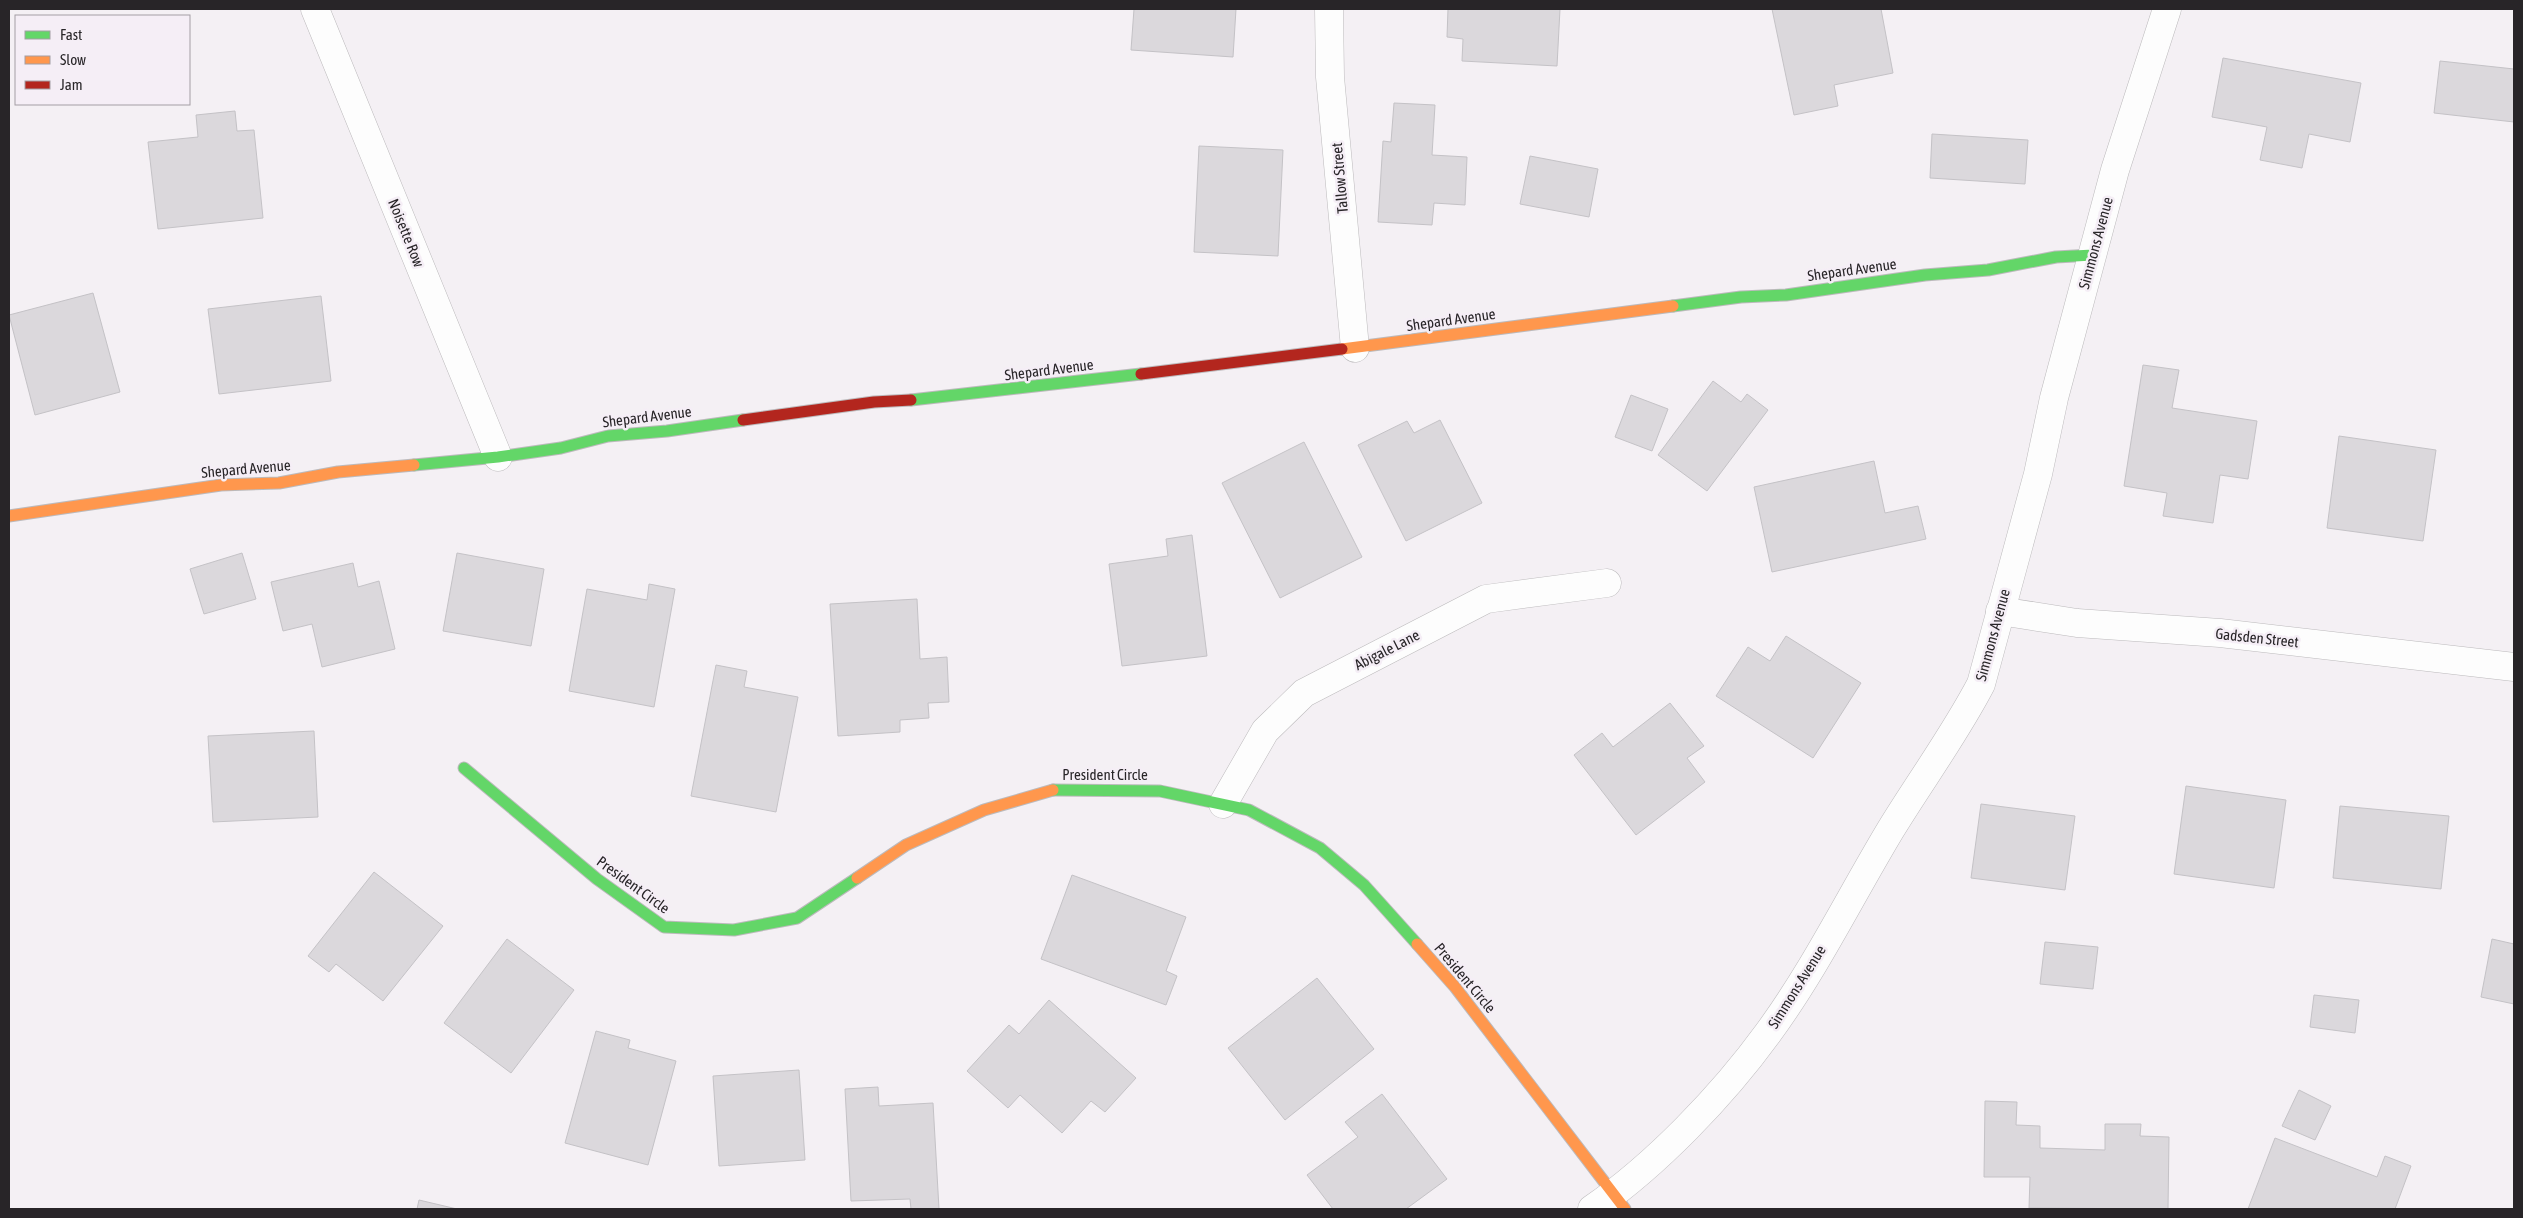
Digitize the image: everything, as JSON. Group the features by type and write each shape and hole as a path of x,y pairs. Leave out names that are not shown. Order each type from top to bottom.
{"street":[{"name":"Noisette Row","path":"315,9 498,457"},
{"name":"Tallow Street","path":"1329,9 1330,77 1356,348"},
{"name":"Simmons Avenue","path":"1592,1209 1620,1201 1662,1152 1717,1094 1768,1034 1812,965 1891,829 1968,708 1981,684 2038,474 2054,398 2093,255 2135,105 2168,9"},
{"name":"Shepard Avenue","path":"9,516 220,485 279,483 338,472 498,457 561,448 608,436 667,431 874,402 1073,383 1740,297 1786,295 1925,275 1988,270 2056,256 2093,255"},
{"name":"Abigale Lane","path":"1223,804 1265,731 1304,693 1486,599 1607,583"},
{"name":"Gadsden Street","path":"2000,611 2077,623 2220,633 2514,668"},
{"name":"President Circle","path":"464,768 597,879 664,926 734,930 797,918 906,845 984,810 1058,789 1160,791 1249,810 1320,848 1364,884 1456,987 1620,1201"}],"building":[{"path":"1134,9 1236,9 1233,57 1131,50"},
{"path":"1448,9 1560,9 1557,66 1462,61 1463,39 1447,37"},
{"path":"1772,9 1881,9 1893,73 1834,85 1838,106 1794,115"},
{"path":"2223,58 2361,83 2350,142 2309,134 2302,168 2260,160 2267,127 2212,117"},
{"path":"2440,61 2514,69 2514,122 2434,113"},
{"path":"1394,103 1435,105 1432,155 1467,157 1465,205 1434,203 1432,225 1378,222 1383,141 1391,142"},
{"path":"235,111 237,131 254,130 263,218 158,229 148,142 198,137 196,115"},
{"path":"1932,134 2028,140 2025,184 1930,178"},
{"path":"1199,146 1283,150 1278,256 1194,252"},
{"path":"1530,156 1598,169 1589,217 1520,204"},
{"path":"93,293 120,392 35,415 9,315"},
{"path":"321,296 331,381 219,394 208,309"},
{"path":"2143,365 2179,370 2172,408 2257,421 2248,479 2220,475 2213,523 2163,516 2167,493 2124,486"},
{"path":"1713,381 1741,402 1747,394 1768,410 1707,491 1658,455"},
{"path":"1631,395 1668,409 1652,451 1615,437"},
{"path":"1440,420 1482,503 1406,541 1358,445 1407,421 1414,433"},
{"path":"2339,436 2436,450 2423,541 2327,528"},
{"path":"1304,442 1362,557 1280,598 1222,483"},
{"path":"1874,461 1885,513 1918,506 1926,539 1772,572 1754,487"},
{"path":"1192,535 1207,656 1122,666 1109,564 1168,556 1166,539"},
{"path":"242,553 256,599 204,614 190,569"},
{"path":"457,553 544,569 531,646 443,631"},
{"path":"353,563 358,587 379,581 395,649 322,667 312,624 283,631 271,582"},
{"path":"649,584 675,589 654,707 569,691 587,589 647,600"},
{"path":"917,599 920,659 947,657 949,702 928,703 929,718 900,720 900,732 838,736 830,604"},
{"path":"1786,636 1861,683 1813,758 1716,696 1748,647 1770,661"},
{"path":"716,665 747,671 744,687 798,697 776,812 691,796"},
{"path":"1670,703 1704,746 1687,758 1705,782 1636,835 1574,755 1602,733 1613,747"},
{"path":"314,731 318,817 213,822 208,736"},
{"path":"2186,786 2286,800 2274,888 2174,874"},
{"path":"1981,804 2075,816 2065,890 1971,878"},
{"path":"2340,806 2449,816 2441,889 2333,878"},
{"path":"374,872 443,926 383,1001 336,964 329,972 308,956"},
{"path":"1072,875 1186,917 1166,971 1177,976 1166,1005 1041,959"},
{"path":"507,939 574,990 511,1073 444,1023"},
{"path":"2492,939 2514,944 2514,1004 2481,997"},
{"path":"2045,942 2098,947 2093,989 2040,984"},
{"path":"1317,978 1374,1049 1285,1120 1228,1048"},
{"path":"2314,995 2359,1000 2355,1033 2310,1027"},
{"path":"1049,1000 1136,1078 1105,1112 1091,1101 1062,1133 1020,1095 1008,1108 967,1071 1009,1025 1019,1034"},
{"path":"596,1031 630,1040 628,1048 676,1061 648,1165 565,1143"},
{"path":"799,1070 805,1160 719,1166 713,1076"},
{"path":"878,1087 879,1106 933,1103 939,1209 911,1209 910,1199 851,1201 845,1089"},
{"path":"2299,1090 2331,1106 2315,1140 2282,1126"},
{"path":"1382,1094 1447,1179 1406,1209 1333,1209 1307,1175 1358,1137 1345,1122"},
{"path":"1985,1101 2017,1102 2016,1125 2040,1126 2040,1148 2105,1150 2105,1124 2141,1124 2140,1136 2169,1137 2168,1209 2029,1208 2030,1177 1984,1177"},
{"path":"2275,1138 2377,1177 2385,1156 2411,1166 2395,1209 2248,1209"},
{"path":"419,1200 457,1209 417,1209"}],"traffic: fast":[{"path":"1673,306 1741,297 1786,295 1925,275 1988,270 2056,257 2093,255"},
{"path":"911,400 1141,374"},
{"path":"414,465 498,457 561,448 608,436 667,431 743,420"},
{"path":"464,768 597,879 664,927 734,930 797,918 857,878"},
{"path":"1053,790 1160,791 1249,810 1320,848 1364,885 1417,944"}],"traffic: slow":[{"path":"1342,349 1673,306"},
{"path":"9,516 221,485 279,483 338,472 414,465"},
{"path":"857,878 906,845 984,810 1053,790"},
{"path":"1417,944 1455,987 1625,1209"}],"traffic: jam":[{"path":"1141,374 1342,349"},
{"path":"743,420 874,402 911,400"}]}
